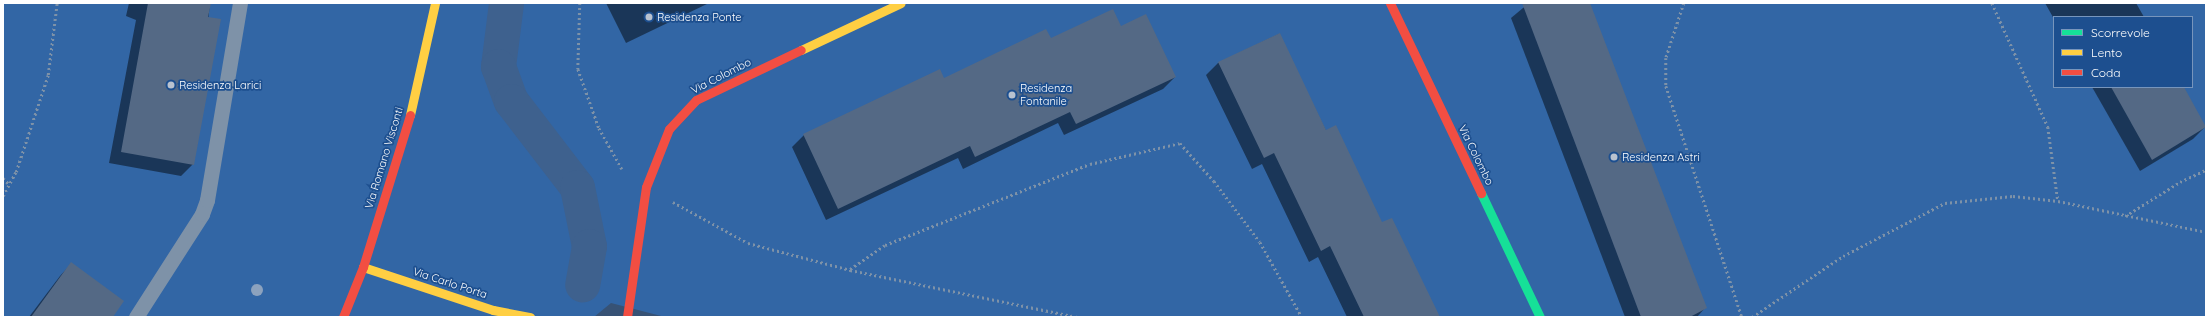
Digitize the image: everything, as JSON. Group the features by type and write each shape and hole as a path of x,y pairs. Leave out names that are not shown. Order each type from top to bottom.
{"street":[{"name":"Via Romano Visconti","path":"343,317 363,267 416,95 435,3"},
{"name":"Via Colombo","path":"626,317 646,187 669,130 696,100 901,3"},
{"name":"Via Colombo","path":"1390,3 1540,317"},
{"name":"Via Carlo Porta","path":"363,267 493,310 530,317"}],"lane":[{"path":"136,317 202,214 207,200 240,3"}],"path":[{"path":"3,196 16,172 48,75 57,3"},
{"path":"580,3 578,69 599,128 620,168 646,187 748,243 850,270 1078,317"},
{"path":"1684,3 1666,58 1666,86 1742,317"},
{"path":"1992,3 2048,128 2058,201"},
{"path":"850,270 886,245 1090,164 1180,143 1214,181 1260,242 1302,317"},
{"path":"2124,216 2180,182 2206,170"},
{"path":"3,178 9,184"},
{"path":"1752,317 1843,256 1945,203 2013,196 2058,201 2206,232"}],"shaded area":[{"path":"3,3 2206,3 2206,317 665,317 611,303 594,317 3,317"}],"building":[{"name":"Residenza Larici","path":"148,3 211,3 208,17 221,19 194,165 121,152"},
{"name":"Residenza Astri","path":"1522,3 1590,3 1707,308 1690,317 1641,317"},
{"name":"Residenza Fontanile","path":"1113,9 1121,26 1146,14 1176,77 1076,124 1070,112 975,157 970,146 838,209 803,134 940,69 944,78 1046,29 1051,38"},
{"path":"1280,33 1326,130 1336,125 1382,222 1392,218 1440,317 1364,317 1330,246 1321,251 1274,153 1264,158 1218,62"},
{"path":"2112,88 2185,88 2206,127 2152,160"},
{"path":"71,262 124,301 113,317 31,317"}],"waterway":[{"path":"506,3 498,66 511,101 577,187 589,246 582,284"}],"traffic: fast":[{"path":"1481,193 1540,317"}],"traffic: slow":[{"path":"410,115 435,3"},
{"path":"801,50 901,3"},
{"path":"363,267 493,310 530,317"}],"traffic: jam":[{"path":"1390,3 1481,193"},
{"path":"627,317 646,187 669,129 696,100 801,50"},
{"path":"343,317 363,267 410,115"}],"place":[{"name":"Residenza Ponte","path":"649,17"},
{"name":"Residenza Larici","path":"171,85"},
{"name":"Residenza Fontanile","path":"1012,95"},
{"name":"Residenza Astri","path":"1614,157"}]}
